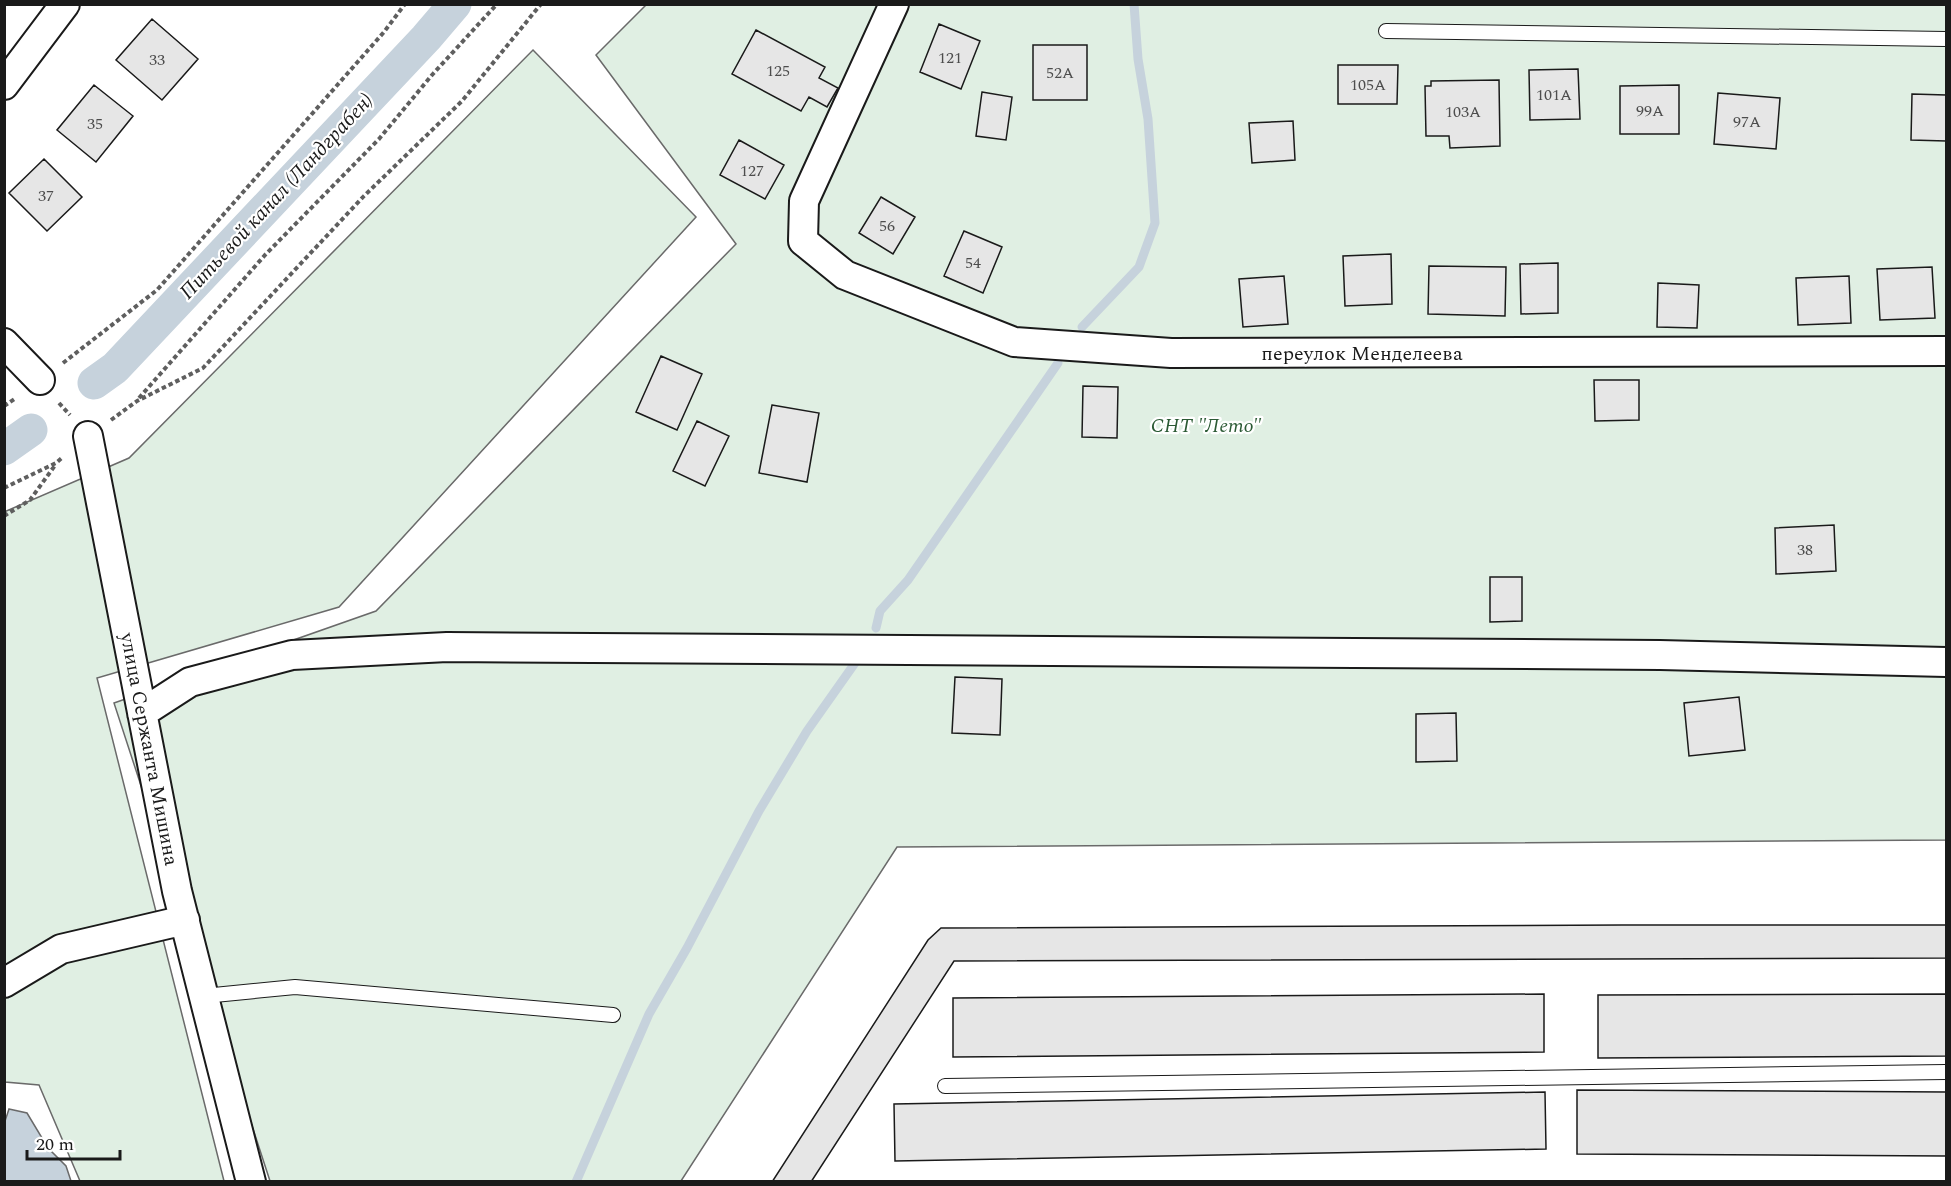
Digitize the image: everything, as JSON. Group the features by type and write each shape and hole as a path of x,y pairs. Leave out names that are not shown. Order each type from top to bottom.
{"street":[{"path":"4,85 65,4"},
{"name":"переулок Менделеева","path":"894,4 804,201 803,241 845,275 1014,342 1172,353 1947,351"},
{"path":"4,343 40,380"},
{"name":"улица Сержанта Мишина","path":"88,436 177,891 251,1182"},
{"path":"142,713 190,682 292,655 447,647 1648,655 1947,662"},
{"path":"4,983 61,949 185,921"}],"lane":[{"path":"1386,31 1947,39"},
{"path":"204,996 295,987 613,1015"},
{"path":"945,1086 1947,1072"}],"path":[{"path":"4,406 81,351 157,290 384,32 405,4"},
{"path":"497,4 432,75 379,139 265,255 137,401 203,368 364,196 462,101 541,4"},
{"path":"40,380 88,436"},
{"path":"4,516 30,500 56,463"},
{"path":"4,488 23,479"}],"green space":[{"name":"СНТ \"Лето\"","path":"646,5 1946,5 1946,840 897,847 681,1181 270,1181 114,703 376,611 736,244 596,55"},
{"path":"533,50 696,217 339,607 97,678 224,1181 80,1181 39,1085 5,1082 4,512 129,458"}],"shaded area":[{"path":"9,1109 27,1113 48,1148 66,1166 71,1181 5,1181 5,1121"}],"building":[{"path":"152,19 198,59 162,100 116,60"},
{"path":"939,24 980,41 961,89 920,72"},
{"path":"756,30 825,67 819,78 838,88 827,107 809,97 801,111 732,74"},
{"path":"1033,45 1087,45 1087,100 1033,100"},
{"path":"1338,65 1398,65 1397,104 1338,104"},
{"path":"1578,69 1580,119 1530,120 1529,70"},
{"path":"1499,80 1500,146 1450,148 1449,136 1426,136 1425,86 1431,86 1431,81"},
{"path":"94,85 133,116 96,162 57,130"},
{"path":"1679,85 1679,134 1620,134 1620,86"},
{"path":"982,92 1012,97 1006,140 976,136"},
{"path":"1718,93 1780,98 1776,149 1714,144"},
{"path":"1912,94 1946,95 1946,141 1911,140"},
{"path":"1293,121 1295,160 1252,163 1249,123"},
{"path":"739,140 784,165 765,199 720,175"},
{"path":"44,159 82,197 47,231 9,193"},
{"path":"881,197 915,217 893,254 859,233"},
{"path":"964,231 1002,247 983,293 944,276"},
{"path":"1391,254 1392,304 1345,306 1343,256"},
{"path":"1558,263 1558,313 1521,314 1520,264"},
{"path":"1429,266 1506,267 1505,316 1428,314"},
{"path":"1932,267 1935,318 1880,320 1877,269"},
{"path":"1284,276 1288,324 1243,327 1239,279"},
{"path":"1849,276 1851,323 1798,325 1796,278"},
{"path":"1658,283 1699,285 1697,328 1657,327"},
{"path":"661,356 702,374 677,430 636,412"},
{"path":"1594,380 1639,380 1639,420 1595,421"},
{"path":"1083,386 1118,387 1117,438 1082,437"},
{"path":"772,405 819,413 807,482 759,473"},
{"path":"697,421 729,436 705,486 673,471"},
{"path":"1834,525 1836,571 1776,574 1775,528"},
{"path":"1490,577 1522,577 1522,621 1490,622"},
{"path":"955,677 1002,679 1000,735 952,733"},
{"path":"1739,697 1745,750 1689,756 1684,703"},
{"path":"1456,713 1457,761 1416,762 1416,714"},
{"path":"1946,925 1946,958 954,961 811,1182 772,1182 928,940 941,928"},
{"path":"1544,994 1544,1052 953,1057 953,998"},
{"path":"1946,994 1946,1056 1598,1058 1598,995"},
{"path":"1577,1090 1946,1092 1946,1156 1577,1154"},
{"path":"1545,1092 1546,1149 895,1161 894,1104"}],"waterway":[{"name":"Питьевой канал (Ландграбен)","path":"94,383 115,368 426,38 455,4"},
{"path":"1082,327 1139,267 1155,223 1148,119 1138,59 1134,4"},
{"path":"876,628 880,611 908,580 1058,363"},
{"name":"Питьевой канал (Ландграбен)","path":"4,449 31,430"},
{"path":"576,1182 649,1014 687,948 759,811 807,731 855,663"}]}
